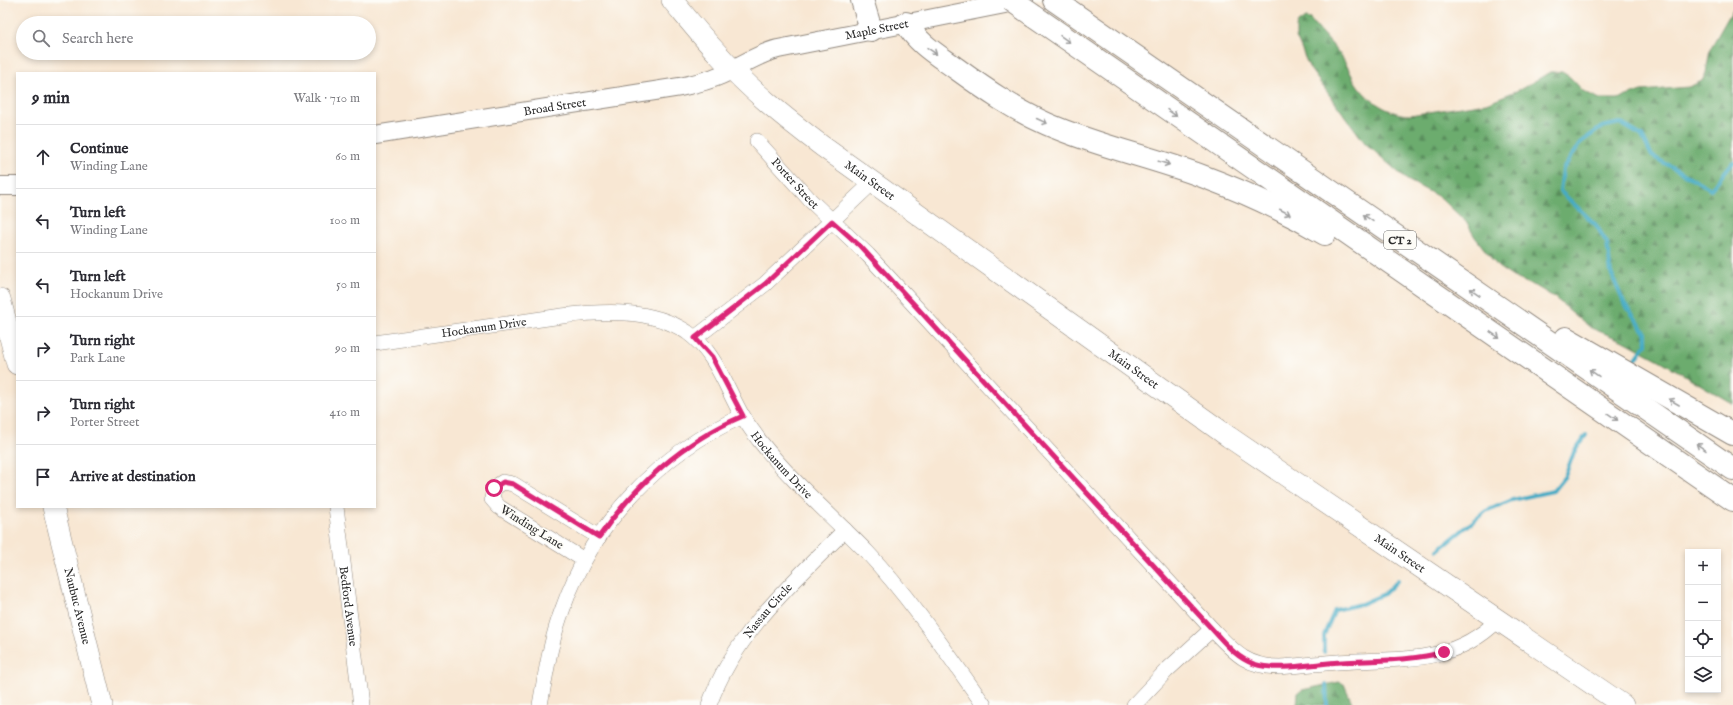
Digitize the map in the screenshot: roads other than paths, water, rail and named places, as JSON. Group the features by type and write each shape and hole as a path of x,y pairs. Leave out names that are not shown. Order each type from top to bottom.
{"highway":[{"path":"862,0 871,30"},
{"name":"CT 2","path":"1011,0 1029,8 1416,282 1733,500"},
{"name":"CT 2","path":"1061,5 1733,469"},
{"path":"906,23 923,45 992,94 1034,118 1081,138 1184,169 1235,189 1311,226 1378,268 1416,282"},
{"path":"1493,304 1518,311 1536,319 1630,376 1733,434"}],"main road":[{"name":"Main Street","path":"672,0 718,55 794,125 1230,438 1623,705"},
{"path":"0,299 16,360"},
{"name":"Naubuc Avenue","path":"53,508 102,705"}],"street":[{"name":"Maple Street","path":"732,69 767,51 906,23 1029,8"},
{"name":"Broad Street","path":"376,135 680,88 709,80 732,69"},
{"name":"Porter Street","path":"757,141 810,201 860,246 1212,629 1232,650 1245,660 1259,665 1280,667 1406,659 1433,655 1466,644 1484,633 1498,620"},
{"path":"695,338 765,284 873,182"},
{"path":"0,186 16,186"},
{"name":"Hockanum Drive","path":"376,343 599,312 632,314 660,320 679,328 695,338 712,357 743,416 774,458 867,553 913,608 984,705"},
{"path":"540,705 549,654 557,625 570,590 584,560 599,537 633,494 664,465 702,437 743,416"},
{"name":"Winding Lane","path":"584,560 499,507 492,499 494,488 503,482 513,484 599,537"},
{"name":"Bedford Avenue","path":"336,508 361,705"},
{"name":"Nassau Circle","path":"709,705 730,660 758,620 778,597 844,530"},
{"path":"1134,705 1166,671 1212,629"}],"waterway":[{"path":"1631,366 1646,344 1646,333 1624,303 1611,273 1607,243 1596,225 1560,191 1563,169 1581,142 1602,127 1620,123 1642,136 1652,156 1711,189 1733,162"},
{"path":"1438,550 1486,511 1512,500 1553,491 1565,476 1574,452 1586,435"},
{"path":"1324,652 1324,635 1335,610 1361,604 1384,594 1398,580"},
{"path":"1326,684 1327,705"}]}
